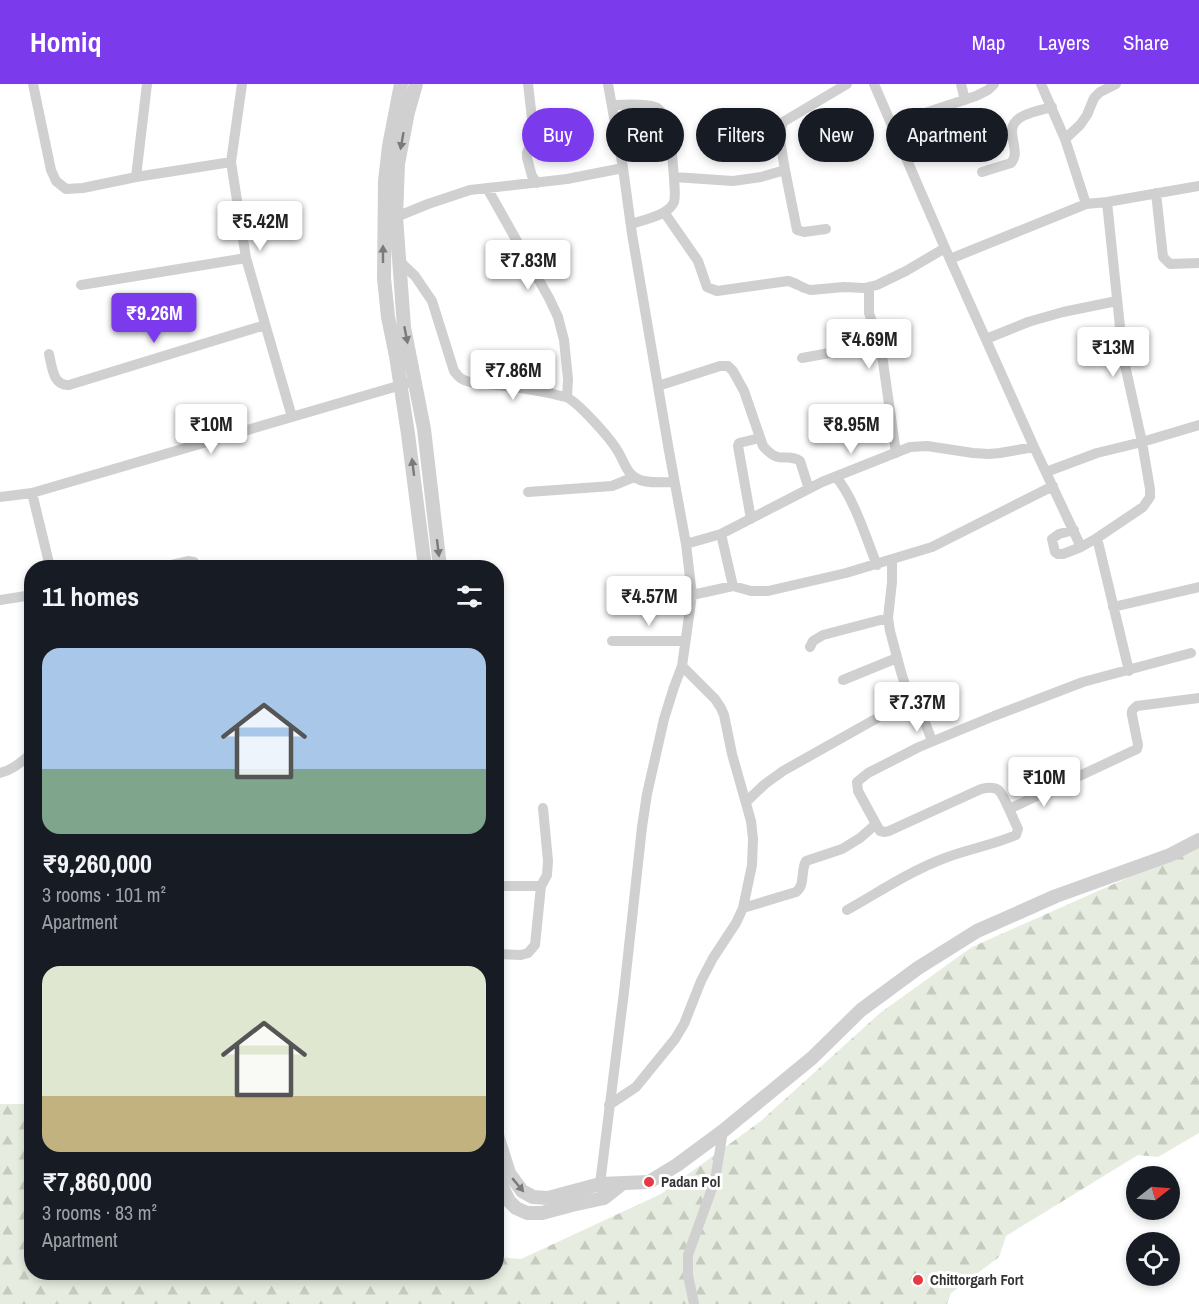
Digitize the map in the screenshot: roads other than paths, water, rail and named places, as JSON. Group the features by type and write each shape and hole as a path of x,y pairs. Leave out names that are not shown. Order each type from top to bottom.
{"street":[{"path":"33,84 51,170 56,182 66,189 231,162"},
{"path":"136,177 147,84"},
{"path":"242,84 231,162 246,258 292,417"},
{"path":"401,84 385,181 384,278 424,560"},
{"path":"528,84 534,136 527,158 532,176 537,183"},
{"path":"604,1198 600,1184 642,827 647,794 669,701 682,666 692,595 686,544 608,84"},
{"path":"826,229 804,232 797,230 779,134 783,122 847,84"},
{"path":"874,84 886,111"},
{"path":"961,84 965,100"},
{"path":"941,108 988,90 994,84"},
{"path":"1041,84 1065,139 1086,204"},
{"path":"1065,139 1080,125 1094,98 1100,92 1116,84"},
{"path":"417,88 408,112 398,164 396,217 398,260 404,327 424,429 439,560"},
{"path":"612,105 652,106 659,109 668,126 674,177 674,202 669,210 631,224"},
{"path":"982,172 1014,160 1012,128 1015,122 1020,118 1052,107"},
{"path":"908,162 1034,447 1081,547"},
{"path":"396,217 470,190 567,180 623,168"},
{"path":"674,177 733,181 761,177 785,170"},
{"path":"950,259 1086,204 1199,186"},
{"path":"487,188 558,317 564,340 568,380 567,397"},
{"path":"1156,193 1163,257 1170,264 1199,263"},
{"path":"1074,530 1059,534 1052,539 1055,552 1063,554 1097,538 1143,507 1150,497 1142,442 1123,356 1107,202"},
{"path":"664,212 698,261 707,287 717,291 788,281 796,282 807,290 869,287 906,271 945,248"},
{"path":"81,285 246,258"},
{"path":"398,260 416,276 432,301 454,371 458,377 470,382 539,390 567,397 611,441 628,471 634,477 640,481 674,482"},
{"path":"869,287 869,313 880,348 896,453"},
{"path":"986,339 1028,322 1117,301"},
{"path":"49,354 58,383 63,386 265,325"},
{"path":"802,358 880,348"},
{"path":"658,386 720,366 728,366 733,370 744,391 763,446 776,458 800,461 809,489"},
{"path":"0,497 32,493 415,381"},
{"path":"1046,472 1098,453 1199,425"},
{"path":"752,519 738,446 739,443 760,438"},
{"path":"686,544 721,534 809,489 910,447 927,446 989,454 1034,447"},
{"path":"528,492 612,486 634,477"},
{"path":"836,477 851,501 877,565"},
{"path":"692,595 733,586 752,591 768,591 877,565 932,547 1053,486"},
{"path":"32,493 49,560"},
{"path":"420,520 435,519"},
{"path":"721,534 733,586"},
{"path":"1097,538 1129,671"},
{"path":"892,560 888,618 904,683 911,699 922,714 932,741"},
{"path":"1113,608 1199,587"},
{"path":"0,600 24,596"},
{"path":"810,647 813,641 823,635 888,618"},
{"path":"612,641 685,641"},
{"path":"846,910 916,870 946,857 1016,835 1018,829 1000,790 989,787 889,831 880,831 858,791 857,782 868,773 932,741 1059,691 1191,652"},
{"path":"843,680 897,658"},
{"path":"609,1105 636,1087 675,1039 705,972 736,923 752,865 751,821 721,708 682,666"},
{"path":"1009,809 1137,749 1131,711 1133,708 1199,698"},
{"path":"746,802 783,771 911,699"},
{"path":"0,773 24,760"},
{"path":"504,954 528,953 535,945 541,886 547,875 548,861 543,808"},
{"path":"742,908 796,892 803,883 802,869 806,861 849,845 876,824"},
{"path":"504,1157 509,1173 522,1191 532,1197 548,1198 600,1184 649,1182 677,1165 723,1131 812,1058 861,1010 918,968 977,931 1056,896 1170,855 1199,840"},
{"path":"504,886 541,886"},
{"path":"694,1304 688,1275 688,1255 715,1180 723,1131"},
{"path":"504,1191 516,1208 528,1213 542,1213 604,1198 623,1183"}],"place":[{"name":"Padan Pol","path":"649,1182"},
{"name":"Chittorgarh Fort","path":"918,1280"}]}
